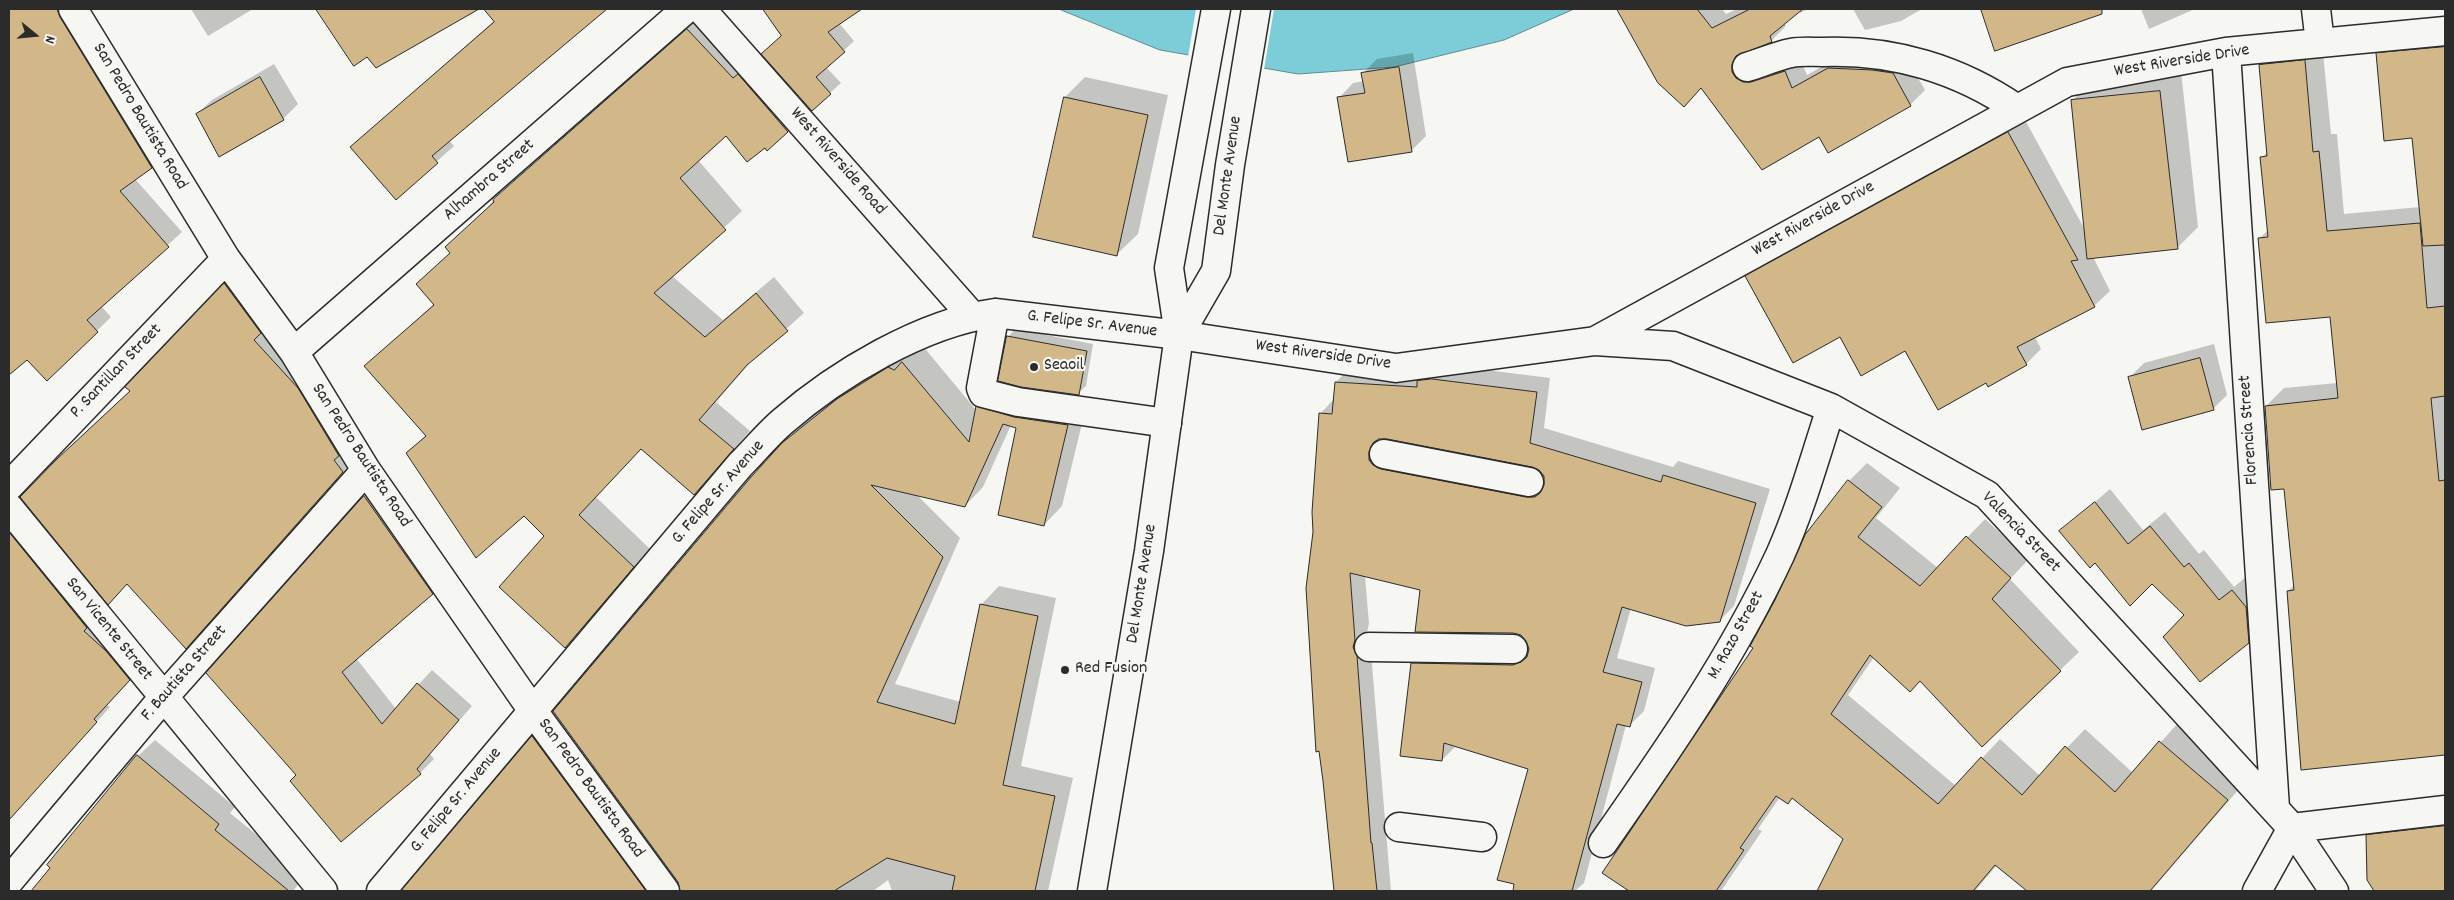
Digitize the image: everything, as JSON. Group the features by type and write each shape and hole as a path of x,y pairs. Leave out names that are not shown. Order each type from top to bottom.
{"street":[{"name":"San Pedro Bautista Road","path":"73,9 226,258 294,352 366,470 533,711 665,891"},
{"name":"Alhambra Street","path":"294,352 686,9"},
{"name":"West Riverside Road","path":"702,9 983,315"},
{"name":"Del Monte Avenue","path":"1092,891 1149,551 1179,335 1169,268 1216,9"},
{"name":"Del Monte Avenue","path":"1179,335 1216,271 1230,165 1256,9"},
{"path":"2316,9 2320,44"},
{"name":"West Riverside Drive","path":"1179,335 1396,368 1595,341 2067,82 2226,52 2445,31"},
{"path":"1747,67 1791,53 1837,51 1877,54 1918,61 1954,73 1994,93 2017,109"},
{"name":"Florencia Street","path":"2226,52 2275,808"},
{"name":"P. Santillan Street","path":"9,486 226,258"},
{"name":"G. Felipe Sr. Avenue","path":"381,891 740,466 782,422 861,365 907,342 983,315 1179,335"},
{"path":"983,315 981,388 983,393 1027,404 1167,423"},
{"name":"Valencia Street","path":"1595,341 1674,346 1831,408 1987,495 2275,808 2292,828 2334,891"},
{"name":"M. Razo Street","path":"1603,843 1725,662 1747,622 1784,546 1831,408"},
{"path":"1384,454 1529,482"},
{"name":"F. Bautista Street","path":"9,881 163,698 366,470"},
{"name":"San Vicente Street","path":"9,508 323,891"},
{"path":"1369,647 1513,649"},
{"path":"2257,891 2292,828 2445,810"},
{"path":"1399,827 1482,837"}],"water":[{"path":"1059,9 1574,9 1504,40 1394,67 1298,74 1160,50"}],"pier":[{"path":"1196,9 1274,9 1264,70 1188,57"}],"building":[{"path":"9,9 57,9 60,17 152,168 120,191 169,247 87,320 98,332 47,381 27,360 9,375"},
{"path":"316,9 479,9 376,68 367,57 354,66"},
{"path":"484,9 607,9 432,156 438,163 396,200 350,147 494,22"},
{"path":"763,9 862,9 828,32 845,52 816,77 831,94 812,111 761,54 781,36"},
{"path":"1617,9 1697,9 1712,28 1750,9 1803,9 1770,36 1772,42 1736,56 1732,64 1732,72 1736,78 1743,82 1751,82 1785,71 1792,88 1828,68 1893,73 1911,106 1828,153 1819,137 1762,170 1701,88 1684,107 1658,83"},
{"path":"1981,9 2102,9 2102,14 1995,51"},
{"path":"687,29 733,78 738,74 788,132 767,151 765,148 747,162 726,136 680,178 726,230 654,293 705,337 756,293 788,331 747,365 699,420 734,449 694,495 641,449 579,515 634,567 565,648 499,587 544,536 524,516 476,558 406,453 426,436 364,366 434,305 416,284 450,253 445,247 494,202 493,200"},
{"path":"2445,47 2445,245 2423,246 2412,138 2384,141 2376,53"},
{"path":"2305,60 2313,152 2319,151 2327,231 2420,223 2427,308 2445,306 2445,396 2431,398 2439,481 2445,480 2445,755 2301,770 2287,591 2294,590 2284,489 2271,490 2265,406 2338,398 2330,317 2266,323 2258,238 2268,237 2260,157 2267,156 2259,65"},
{"path":"1399,67 1412,152 1348,162 1337,97 1365,93 1361,73"},
{"path":"260,77 284,120 219,157 196,114"},
{"path":"2160,91 2178,249 2087,259 2071,100"},
{"path":"1064,97 1148,115 1117,256 1033,237"},
{"path":"2008,132 2078,260 2071,261 2095,307 2017,347 2027,365 1988,387 1986,383 1938,410 1905,351 1861,376 1840,337 1793,363 1745,276"},
{"path":"224,283 261,333 254,340 298,388 339,456 334,460 343,472 186,649 127,584 108,605 20,497 57,459 130,391 125,387"},
{"name":"Seaoil","path":"1007,336 1087,351 1079,395 1021,387 998,381"},
{"path":"2200,358 2214,410 2142,430 2128,377"},
{"path":"902,362 969,442 976,406 1014,417 1068,425 1044,526 998,515 1016,428 1003,424 965,507 871,485 943,557 877,702 955,724 980,604 1038,616 1003,785 1055,796 1035,891 952,891 955,876 887,858 834,891 680,891 678,882 553,711 782,443 837,399 888,367 894,370"},
{"path":"1432,379 1537,392 1530,443 1661,482 1663,475 1756,503 1720,622 1686,626 1622,607 1603,672 1642,682 1630,727 1617,724 1572,891 1513,891 1514,884 1497,880 1528,769 1444,743 1442,761 1400,756 1411,663 1513,665 1527,657 1529,649 1526,641 1521,635 1513,633 1415,632 1420,590 1350,573 1355,640 1353,647 1357,656 1371,843 1377,891 1334,891 1323,781 1319,751 1316,752 1306,588 1313,532 1312,512 1319,413 1332,414 1335,382 1417,387 1417,381","holes":["1379,439 1532,467 1539,470 1544,476 1544,485 1540,493 1535,497 1526,497 1381,469 1373,465 1369,460 1369,452 1373,443"]},
{"path":"1848,480 1882,507 1858,537 1920,586 1966,536 2011,578 1992,599 2061,671 1982,747 1920,681 1910,692 1870,655 1831,714 1938,804 1981,757 2022,795 2065,746 2115,792 2159,741 2228,800 2150,891 2027,891 1995,865 1973,891 1817,891 1843,839 1792,798 1788,804 1776,796 1740,848 1744,850 1716,891 1629,891 1602,873 1753,648 1750,646 1775,600 1805,535"},
{"path":"364,496 433,594 342,672 382,724 417,683 459,720 417,769 421,774 341,842 290,781 296,775 206,673"},
{"path":"2095,502 2128,544 2150,526 2184,567 2189,563 2219,600 2232,590 2246,607 2249,643 2200,682 2163,637 2184,615 2152,584 2130,606 2095,563 2090,568 2059,531"},
{"path":"9,532 87,628 84,631 106,651 130,680 94,719 97,722 9,820"},
{"path":"532,736 646,891 401,891"},
{"path":"137,755 219,824 215,830 289,891 31,891 50,868 47,865"},
{"path":"2445,826 2445,891 2374,891 2367,880 2366,835"}],"place":[{"name":"Seaoil","path":"1034,367"},
{"name":"Red Fusion","path":"1065,670"}]}
